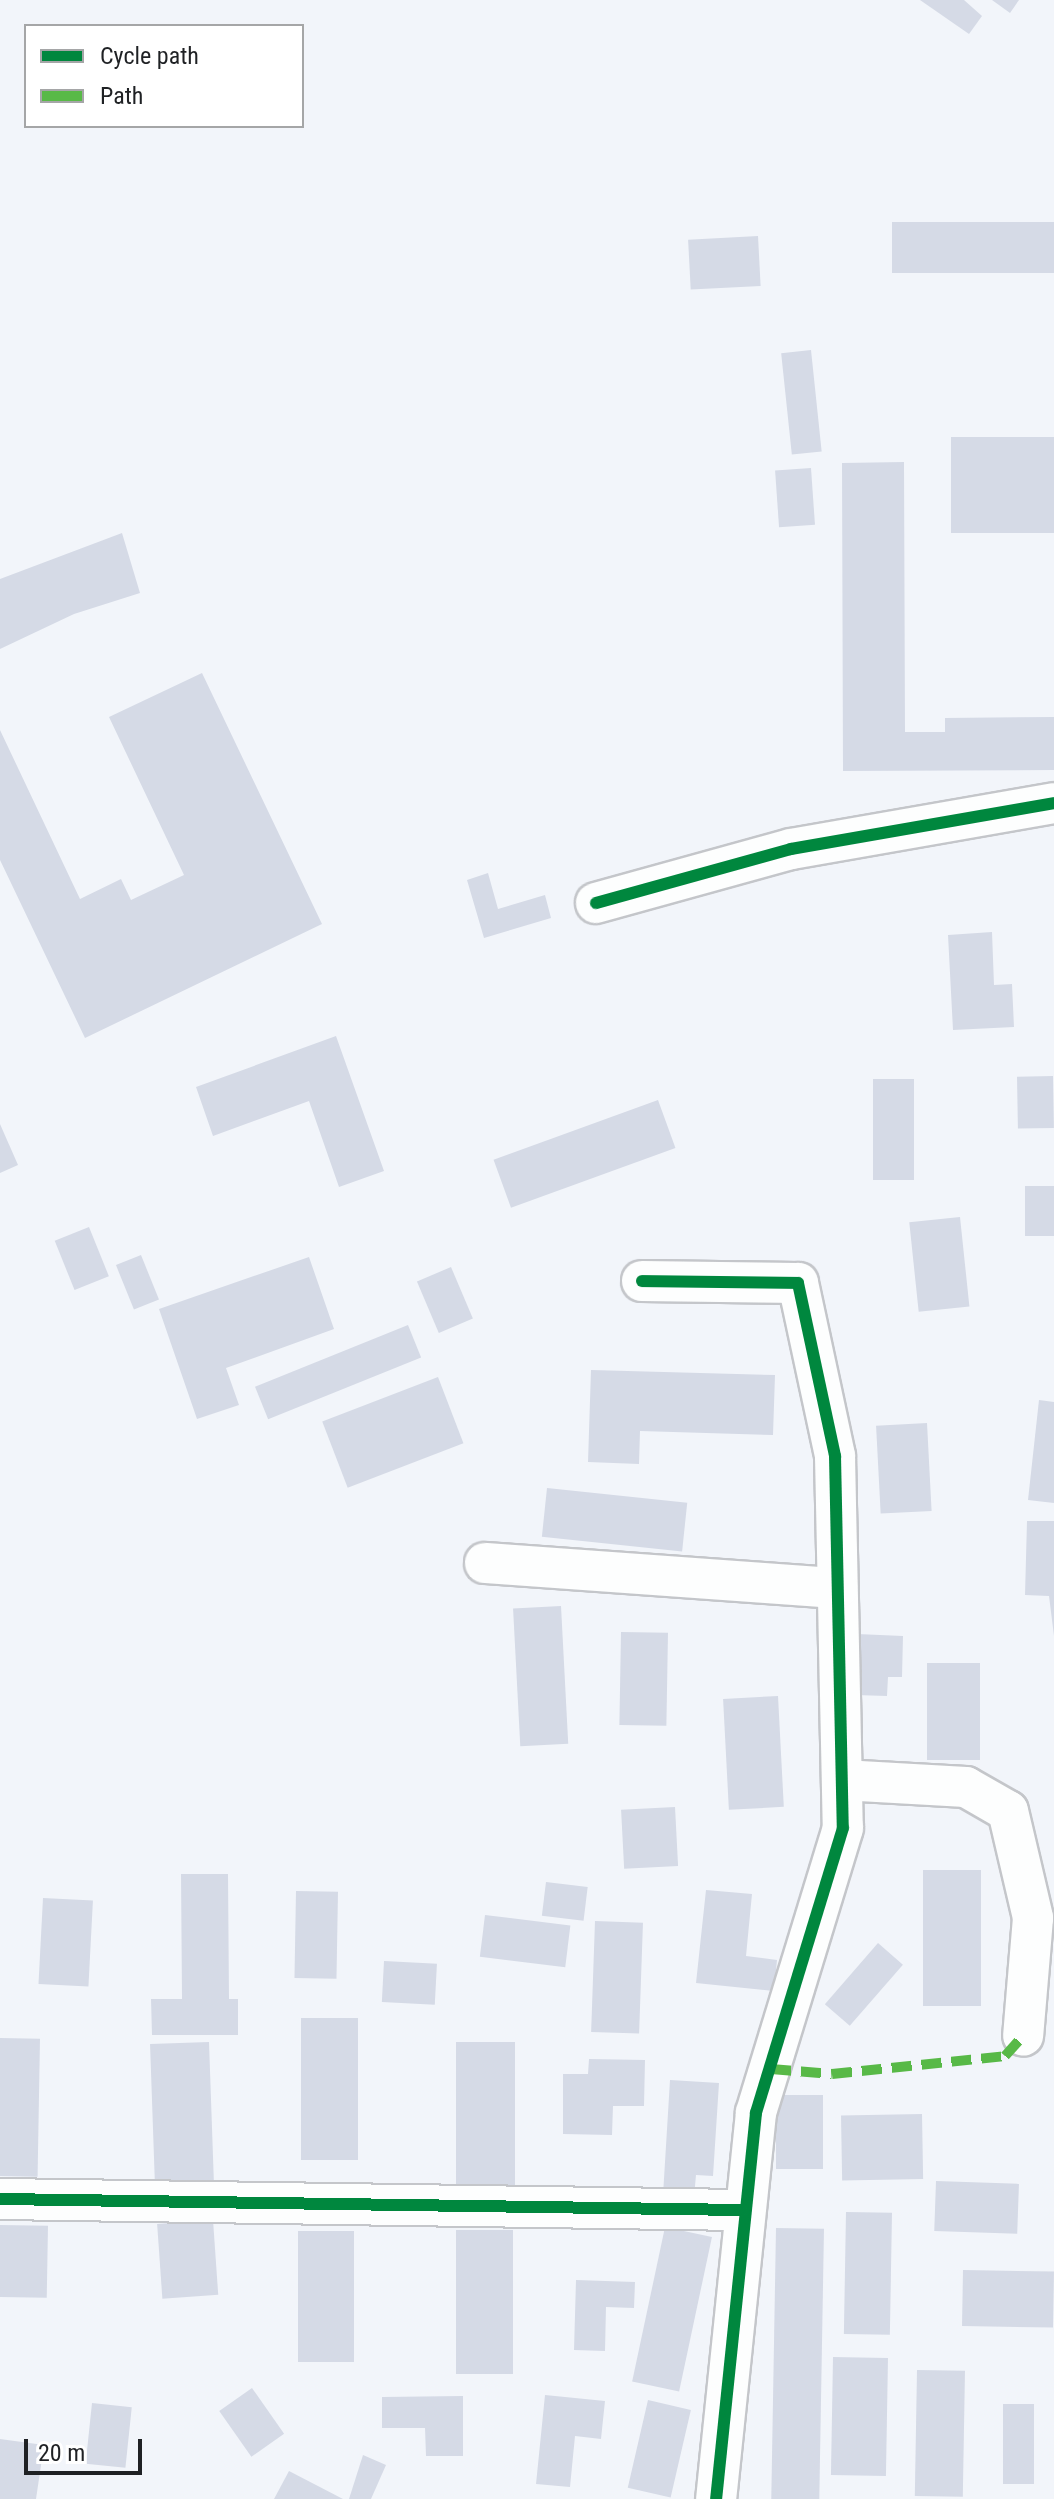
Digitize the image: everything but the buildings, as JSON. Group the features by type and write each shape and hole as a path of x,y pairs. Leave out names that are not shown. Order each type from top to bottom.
{"street":[{"path":"596,903 791,849 1054,803"},
{"path":"642,1281 798,1283 835,1456 843,1828 756,2113 742,2210 716,2499"},
{"path":"485,1563 837,1588"},
{"path":"842,1780 966,1787 1008,1811 1033,1918 1023,2036"},
{"path":"0,2199 742,2210"}],"marked path":[{"path":"771,2069 832,2074 1005,2056 1023,2036"}],"cycle path":[{"path":"596,903 791,849 1054,803"},
{"path":"642,1281 798,1283 835,1456 843,1828 756,2113 716,2499"},
{"path":"0,2199 742,2210"}]}
